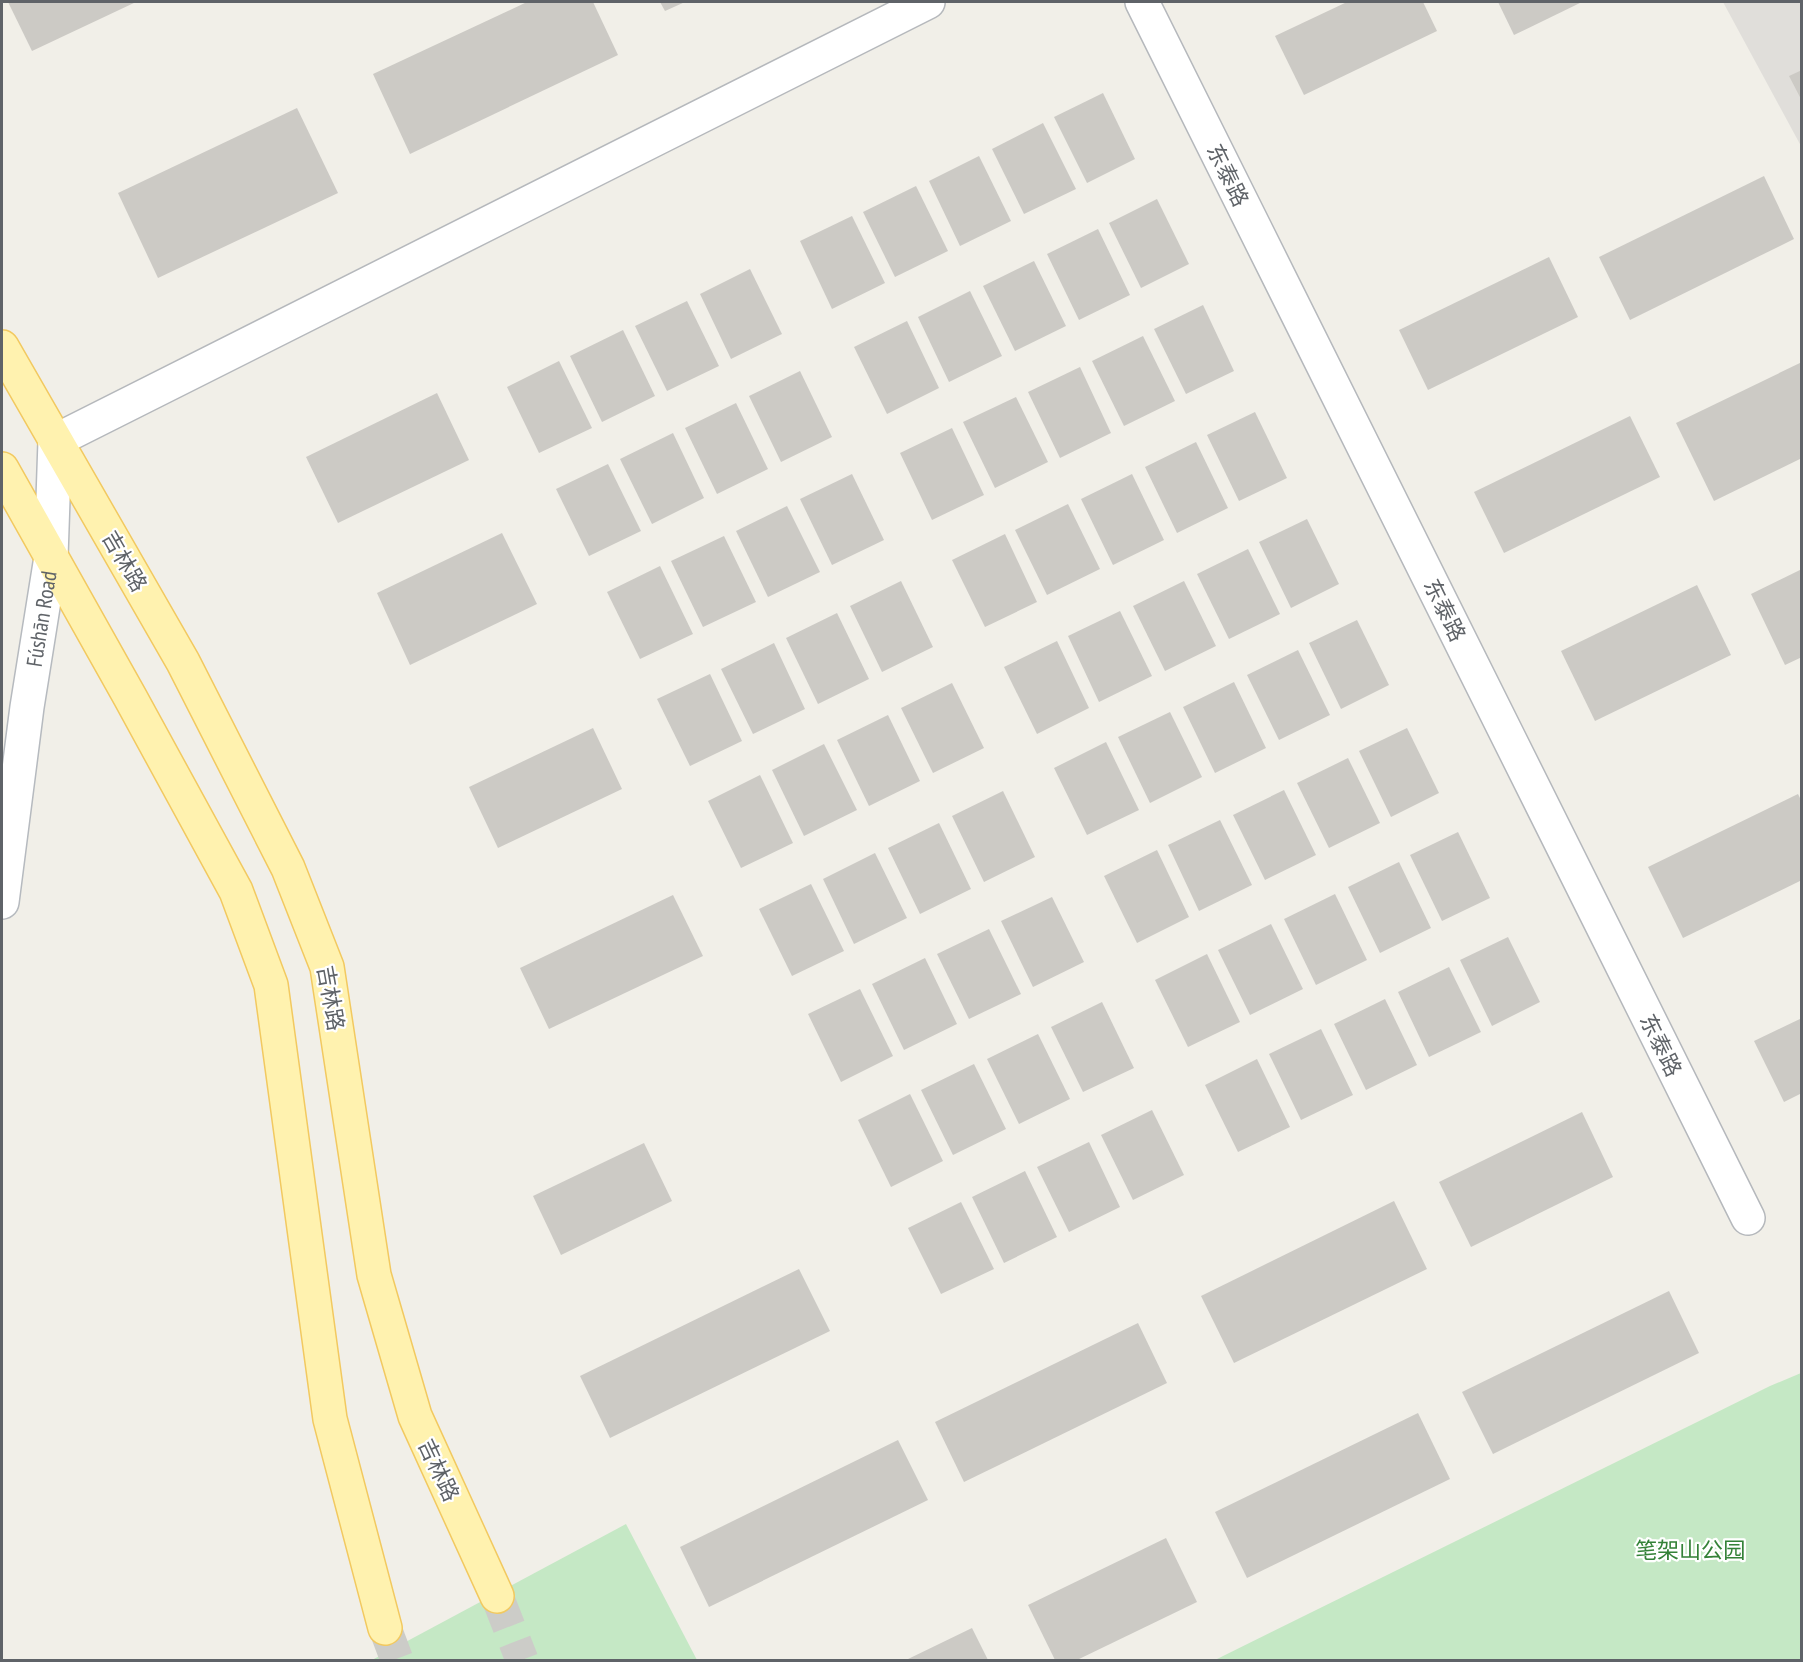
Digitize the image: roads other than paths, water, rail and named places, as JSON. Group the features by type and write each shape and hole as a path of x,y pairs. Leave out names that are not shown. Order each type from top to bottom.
{"main road":[{"path":"2,347 55,441"},
{"name":"吉林路","path":"55,441 183,662 288,868 327,967 374,1275 414,1416 497,1596"},
{"path":"2,469 236,891 271,985 330,1419 385,1628"}],"street":[{"path":"55,441 928,2"},
{"name":"东泰路","path":"1142,2 1748,1218"},
{"name":"Fúshān Road","path":"2,902 27,707 51,557 55,441"}],"tunnel":[{"path":"497,1596 522,1660"},
{"path":"385,1628 397,1660"}],"park label":[{"name":"笔架山公园","path":"1690,1550"}]}
